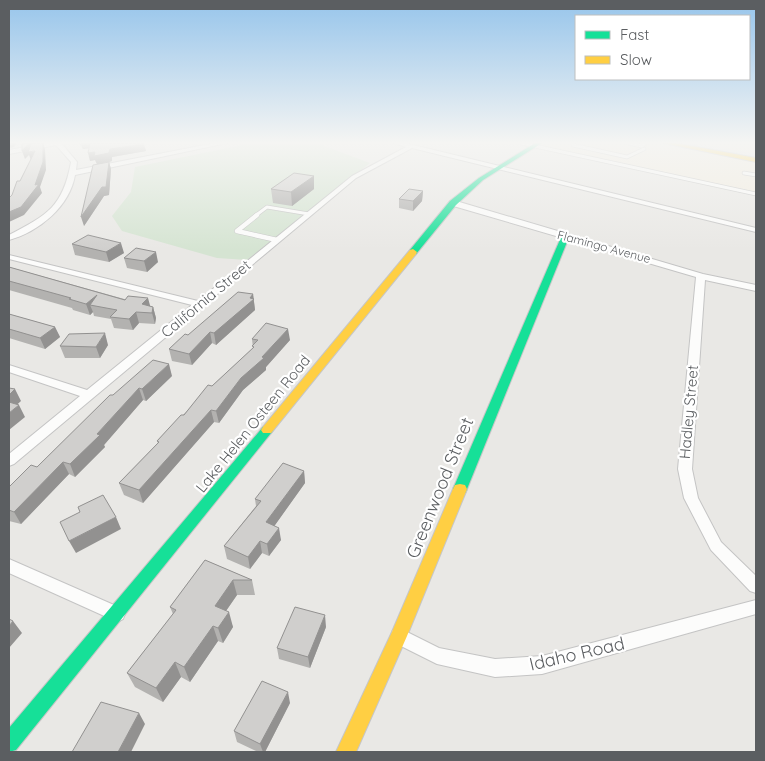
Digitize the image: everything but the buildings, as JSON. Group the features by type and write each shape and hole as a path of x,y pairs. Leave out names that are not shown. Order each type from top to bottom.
{"street":[{"path":"9,238 40,222 58,209 71,179"},
{"name":"California Street","path":"9,462 352,179"},
{"name":"Lake Helen Osteen Road","path":"9,744 452,203 483,179"},
{"path":"540,179 756,230"},
{"name":"Flamingo Avenue","path":"452,203 701,276 756,288"},
{"name":"Greenwood Street","path":"346,752 399,636 565,237"},
{"path":"9,257 200,304"},
{"name":"Hadley Street","path":"701,276 685,468 691,498 716,546 756,586"},
{"path":"9,368 90,395"},
{"path":"9,566 117,614"},
{"name":"Idaho Road","path":"399,636 437,656 495,668 542,665 756,607"}],"lane":[{"path":"685,179 756,194"},
{"path":"277,240 237,231 267,207 309,214"}],"shaded area":[{"path":"689,179 756,179 756,192"}],"green space":[{"path":"133,179 350,179 247,260 217,258 122,231 112,216 131,192"}],"traffic: fast":[{"path":"413,252 453,203 482,179"},
{"path":"460,489 565,237"},
{"path":"9,743 267,430"}],"traffic: slow":[{"path":"267,430 413,252"},
{"path":"346,752 399,636 460,489"}]}
